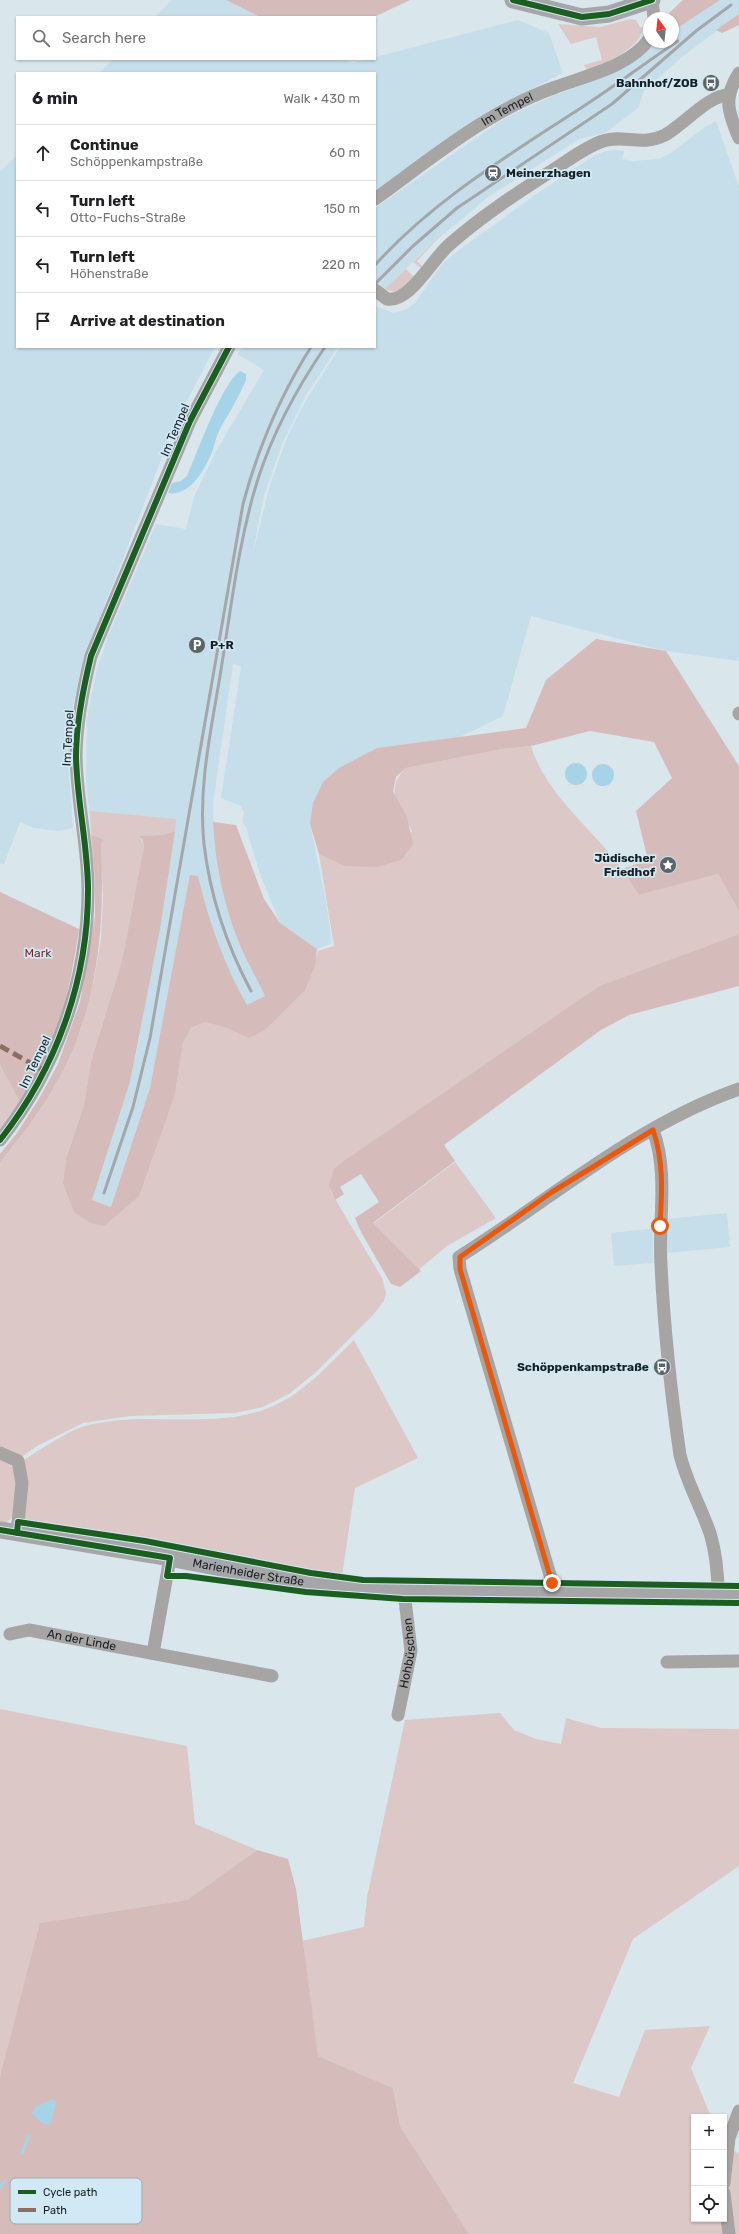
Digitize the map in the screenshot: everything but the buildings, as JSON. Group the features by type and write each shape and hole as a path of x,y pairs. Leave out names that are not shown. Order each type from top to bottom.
{"main road":[{"path":"513,0 582,17 609,14 652,0"},
{"name":"Marienheider Straße","path":"0,1530 339,1588 404,1591 739,1594"}],"street":[{"path":"652,0 653,12"},
{"name":"Im Tempel","path":"376,198 505,109 533,95 601,71 633,54 643,44"},
{"path":"739,73 728,95 729,112 739,138"},
{"path":"376,291 387,299 402,297 414,287 441,252 456,239 499,205 587,148 608,140 641,142 654,140 679,126 718,97 728,95"},
{"name":"Im Tempel","path":"0,1140 32,1094 45,1071 58,1041 75,990 87,916 87,883 76,758 78,718 91,656 190,421 228,348"},
{"path":"555,1592 460,1269 460,1257 552,1192 653,1130 697,1106 739,1089"},
{"path":"653,1130 660,1148 662,1193 660,1266 679,1448 684,1472 713,1544 717,1567 718,1594"},
{"path":"0,1453 18,1462 22,1483 17,1533"},
{"path":"153,1653 170,1558"},
{"name":"Hohbüschen","path":"398,1715 411,1651 404,1591"},
{"name":"An der Linde","path":"10,1634 29,1630 272,1676"},
{"path":"667,1662 739,1661"},
{"path":"727,2156 729,2138 739,2111"},
{"path":"727,2218 729,2234"}],"shaded area":[{"path":"172,0 226,0 258,16 156,16"},
{"path":"720,0 739,0 739,14 682,57 644,91 638,108 605,133 579,139 487,198 421,253 376,300 376,207 502,120 552,96 602,78 635,60 650,48 679,48 679,27"},
{"path":"631,19 636,20 640,27 643,27 637,41 630,48 603,64 587,71 584,65 602,60 596,37 571,44 558,24 600,27"},
{"path":"518,20 549,33 563,73 504,103 376,191 376,72 100,72 112,60 347,60 353,63 365,60 376,60 376,57"},
{"path":"716,121 739,187 739,661 666,651 531,616 503,716 458,738 377,748 310,824 326,902 332,943 317,949 280,923 260,874 246,827 242,822 244,812 241,806 221,798 241,667 233,664 213,804 214,839 227,909 237,938 265,996 247,1006 220,952 191,875 150,1088 111,1207 92,1200 130,1082 140,1034 91,828 86,781 87,718 97,669 108,636 156,524 186,529 194,497 215,453 264,370 237,354 242,348 337,348 306,395 283,442 264,495 252,557 270,485 288,435 306,400 339,348 376,348 376,306 394,313 407,309 415,303 441,265 455,253 535,195 595,155 606,151 617,150 624,151 622,159 632,161 659,159 671,153 706,126"},
{"path":"16,156 16,348 214,348 175,424 83,661 73,706 68,763 73,828 58,831 34,828 20,822 4,864 0,863 0,172"},
{"path":"441,235 417,261 422,266 421,268 413,262"},
{"path":"413,262 406,269 414,277 401,289 390,291 385,289"},
{"path":"531,746 538,764 547,780 571,811 627,875 639,895 718,874 739,911 739,934 599,986 342,1162 332,1176 331,1192 382,1278 386,1293 384,1301 373,1315 316,1372 289,1394 263,1407 235,1413 130,1416 83,1423 37,1446 19,1459 0,1450 0,1163 37,1115 54,1088 81,1029 94,980 101,938 103,898 101,844 103,839 91,835 90,811 176,819 175,831 163,835 140,836 144,846 123,957 91,1062 84,1105 67,1156 104,1226 175,1094 183,1043 191,1028 205,1022 227,1028 265,1030 297,994 310,973 318,951 334,946 319,854 344,866 412,832 396,799 395,792 395,784 406,768 502,749"},
{"path":"0,1065 20,1102 0,1129"},
{"path":"455,1162 496,1218 447,1246 406,1280 365,1230"},
{"path":"727,1213 730,1247 667,1253 666,1219"},
{"path":"653,1228 653,1263 614,1266 611,1233"},
{"path":"354,1340 418,1458 355,1488 342,1576 292,1568 178,1544 24,1522 21,1462 61,1437 85,1426 107,1421 129,1419 219,1418 263,1410 289,1398 301,1389"},
{"path":"0,1460 14,1469 17,1475 18,1490 15,1515 6,1523 0,1524"},
{"path":"0,1709 187,1746 195,1824 257,1850 187,1900 41,1923 0,2076"},
{"path":"500,1713 514,1730 536,1739 561,1744 566,1718 601,1728 739,1729 739,1866 633,1939 573,2083 619,2097 645,2030 710,2026 691,2068 710,2114 691,2114 691,2222 724,2222 726,2234 469,2234 400,2126 393,2088 318,2056 302,1941 364,1927 367,1897 405,1720"},
{"path":"730,2148 739,2154 739,2234 733,2234 727,2187"}],"green space":[{"path":"226,0 410,0 376,16 258,16"},
{"path":"683,0 720,0 679,27 679,12 670,12"},
{"path":"739,14 739,25 722,33 716,30"},
{"path":"596,639 666,651 739,766 739,911 718,874 639,895 622,869 648,860 636,811 672,778 654,742 590,731 531,746 502,749 406,768 396,777 393,791 407,817 413,845 401,860 377,867 344,866 319,854 310,824 313,803 323,782 339,768 377,748 526,728 546,680"},
{"path":"213,822 236,825 264,899 280,923 317,949 315,966 305,990 265,1030 249,1038 227,1028 205,1022 191,1028 183,1043 175,1094 139,1196 104,1226 91,1223 74,1212 63,1183 67,1156 84,1105 91,1062 123,957 144,846 143,840 139,836 163,835 175,831 160,929 130,1082 92,1200 111,1207 150,1088 190,875 198,876 212,927 224,959 247,1005 265,996 240,945 232,924 224,896 218,866"},
{"path":"91,835 103,839 101,844 102,908 95,970 89,1001 80,1030 68,1060 53,1089 34,1118 0,1163 0,1154 17,1133 40,1097 58,1064 80,1002 95,916 95,881"},
{"name":"Mark","path":"0,892 79,929 65,1003 58,1028 45,1057 20,1102 0,1065"},
{"path":"739,934 739,986 629,1015 601,1030 444,1145 455,1161 373,1223 421,1271 400,1287 391,1284 361,1232 355,1218 379,1202 361,1174 340,1187 344,1194 335,1200 329,1185 334,1169 342,1162 599,986"},
{"path":"257,1850 288,1859 296,1889 318,2056 393,2088 400,2126 469,2234 0,2234 0,2076 40,1923 187,1900"}],"water":[{"path":"240,371 246,374 246,380 219,432 212,452 201,474 189,487 183,491 168,493 172,483 181,481 187,476 225,390"},
{"path":"572,763 580,763 587,770 587,778 580,785 572,785 565,778 565,770"},
{"path":"603,764 611,767 614,775 611,783 603,786 595,783 592,775 595,767"},
{"path":"53,2099 56,2102 51,2124 43,2124 32,2114 35,2107"}],"waterway":[{"path":"22,2153 29,2136"},
{"path":"0,2187 5,2181"}],"railway":[{"path":"376,283 413,246 457,208 612,104 696,31 731,5"},
{"path":"376,264 419,222 443,202 493,166 668,48"},
{"path":"104,1193 133,1107 150,1038 243,504 271,423 289,384 310,348"},
{"path":"251,991 227,938 210,882 204,844 203,823 206,759 240,552 251,503 264,462 278,427 295,394 324,348"}],"marked path":[{"path":"0,1046 45,1071"}],"cycle path":[{"path":"513,0 582,17 609,14 652,0"},
{"path":"0,1140 20,1113 52,1054 65,1022 75,990 82,957 87,924 88,873 78,791 76,744 80,706 91,656 190,421 228,348"},
{"path":"17,1533 18,1522 145,1541 311,1573 363,1580 739,1586"},
{"path":"0,1530 170,1558 167,1576 186,1576 306,1592 403,1599 739,1603"}],"place":[{"name":"Bahnhof/ZOB","path":"711,83"},
{"name":"Meinerzhagen","path":"493,173"},
{"name":"P+R","path":"197,645"},
{"name":"Jüdischer Friedhof","path":"668,865"},
{"name":"Schöppenkampstraße","path":"662,1367"}],"route":[{"path":"552,1583 460,1269 460,1257 490,1238 552,1192 653,1130 660,1148 662,1193 660,1226"}]}
